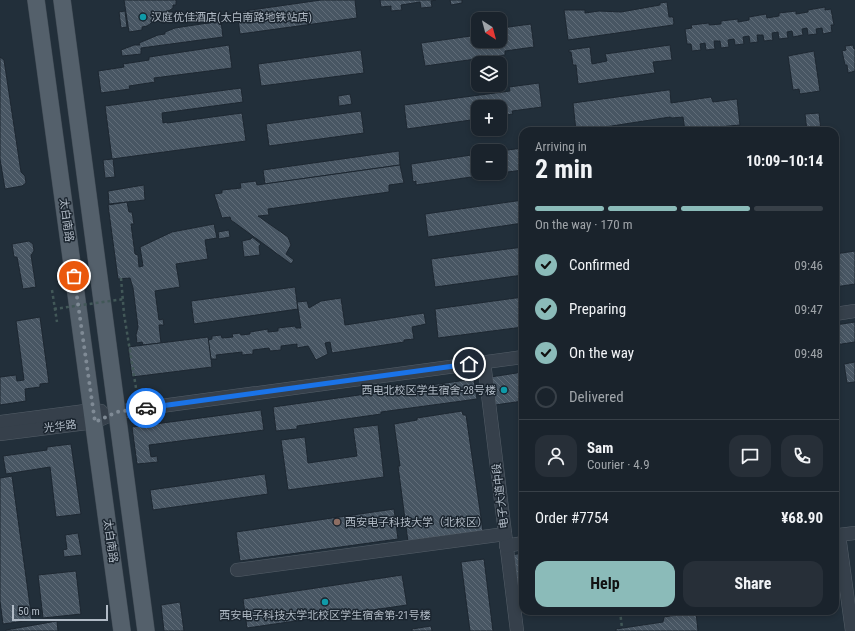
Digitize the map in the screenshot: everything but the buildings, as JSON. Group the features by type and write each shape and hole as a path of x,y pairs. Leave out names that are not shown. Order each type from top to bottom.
{"main road":[{"name":"太白南路","path":"36,0 94,416 122,631"},
{"name":"太白南路","path":"62,0 146,631"}],"street":[{"path":"839,314 855,312"},
{"name":"光华路","path":"0,434 117,412 519,358"},
{"name":"电子大道中段","path":"484,362 517,631"},
{"name":"光华路","path":"0,422 94,416"},
{"path":"852,631 839,535 855,533"},
{"path":"237,570 506,540 519,542"}],"path":[{"path":"121,278 124,299 124,314 136,388"},
{"path":"52,290 57,322"},
{"path":"54,310 124,299"},
{"path":"620,615 622,628"}],"way so far":[{"path":"74,276 95,422 117,412 146,408"}],"place":[{"name":"汉庭优佳酒店(太白南路地铁站店)","path":"143,17"},
{"name":"西电北校区学生宿舍-28号楼","path":"504,390"},
{"name":"西安电子科技大学（北校区）","path":"337,522"},
{"name":"西安电子科技大学北校区学生宿舍第-21号楼","path":"325,602"}],"route":[{"path":"146,408 469,364"}]}
